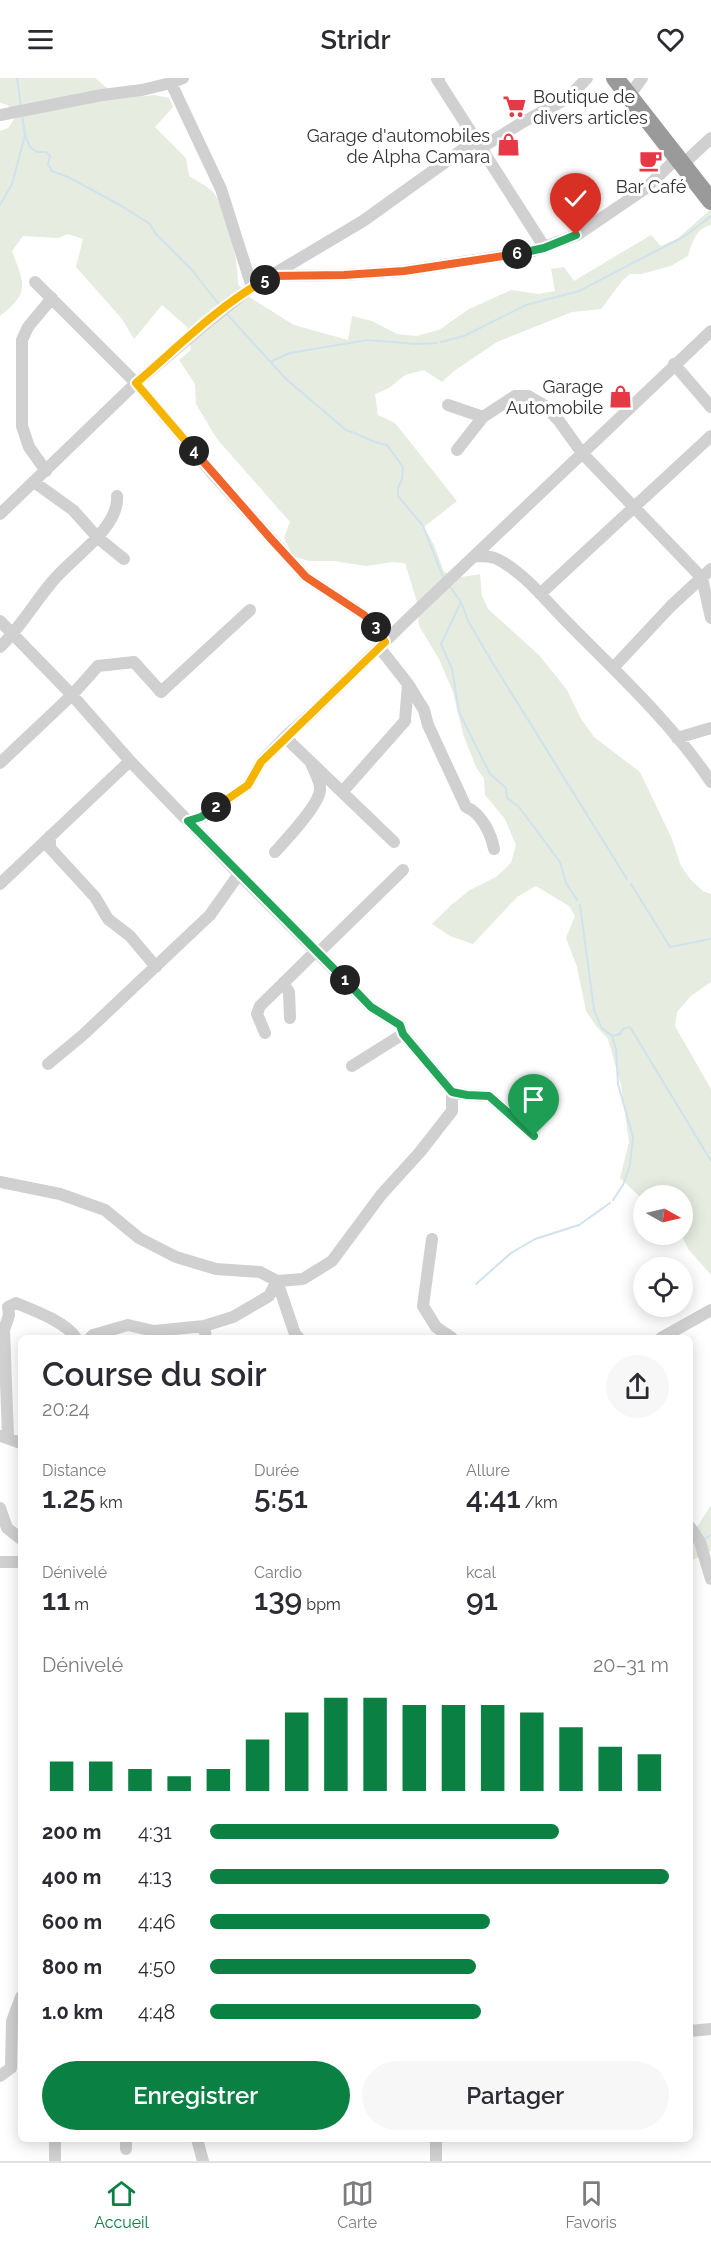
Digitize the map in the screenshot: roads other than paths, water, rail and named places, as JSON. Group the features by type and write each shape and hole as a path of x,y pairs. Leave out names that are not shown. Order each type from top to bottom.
{"highway":[{"path":"615,78 710,200"}],"street":[{"path":"439,78 437,79 544,248"},
{"path":"0,514 136,383 252,287 363,221 478,144 568,98 587,78"},
{"path":"629,96 642,78"},
{"path":"6,114 177,81 221,189 252,287"},
{"path":"272,276 404,271 533,252 576,235 646,188 711,138"},
{"path":"35,282 136,383 211,472 306,577 373,623 382,644 424,710 428,724 466,807 473,810 492,836 494,849"},
{"path":"45,471 29,447 22,426 22,340 28,327 52,298"},
{"path":"188,821 201,817 248,785 261,762 287,735 711,331"},
{"path":"674,364 711,407"},
{"path":"457,450 483,417 515,396 528,396 545,406 582,453 634,508 706,574 711,618"},
{"path":"448,405 483,417"},
{"path":"540,594 711,436"},
{"path":"34,482 73,510 98,538 124,559"},
{"path":"0,647 13,635 52,581 98,538 118,505 117,496"},
{"path":"475,556 490,556 502,561 540,594 613,668 677,738 700,764 711,782"},
{"path":"613,668 671,606 706,574"},
{"path":"0,764 72,695 98,666 135,662 161,692 250,610"},
{"path":"0,621 239,874 371,1007 400,1025 403,1034 452,1092 489,1096 534,1136"},
{"path":"343,791 405,721 408,684"},
{"path":"677,738 711,728"},
{"path":"287,735 291,743 394,843"},
{"path":"0,884 130,761"},
{"path":"275,852 299,825 318,797 320,789 311,762"},
{"path":"50,836 50,848 95,897 108,919 130,936 156,967"},
{"path":"266,1034 257,1014 260,1005 403,870"},
{"path":"48,1064 83,1035 210,915 239,874"},
{"path":"283,984 289,992 290,1018"},
{"path":"352,1066 403,1034"},
{"path":"0,1182 60,1194 105,1210 139,1238 176,1257 216,1269 260,1272 277,1281 303,1279 332,1261 381,1195 420,1152 452,1111 452,1092"},
{"path":"432,1239 423,1306 436,1327 448,1335"},
{"path":"100,1335 117,1333 128,1325 154,1331 205,1332 269,1296 277,1281"},
{"path":"277,1281 296,1335"},
{"path":"18,1442 4,1436 6,1363 3,1330 9,1316 8,1307 16,1303 73,1334"},
{"path":"666,1335 711,1310"},
{"path":"0,1508 7,1528 18,1537"},
{"path":"693,1532 700,1542 711,1579"},
{"path":"0,1562 18,1562"},
{"path":"0,2076 11,2068 12,2021 18,2005"},
{"path":"693,2031 711,2029"},
{"path":"55,2142 55,2161"},
{"path":"198,2142 203,2161"},
{"path":"436,2142 436,2161"}],"waterway":[{"path":"17,78 21,106"},
{"path":"22,115 25,135 30,147 37,152 46,152 50,156 48,164 52,171 120,205 150,224 155,233 192,270 221,307"},
{"path":"0,205 12,184 25,135"},
{"path":"441,342 464,336 526,305 579,291 685,236 711,216"},
{"path":"227,314 286,379 346,430 387,445 403,467 398,496 423,526 443,577"},
{"path":"272,361 290,353 367,340 417,344 437,343"},
{"path":"450,587 461,602 441,644 452,669 459,712 490,774 506,788 507,798 519,807 560,862 566,883 577,900"},
{"path":"462,604 468,621 492,662 627,879"},
{"path":"631,884 670,947 711,939"},
{"path":"580,905 594,1010 601,1027 612,1036 616,1049 618,1084 633,1137 630,1165 623,1185 613,1200"},
{"path":"612,1036 630,1027 711,1161"},
{"path":"476,1284 511,1253 535,1239 579,1225 610,1203"},
{"path":"703,1540 711,1535"}],"place":[{"name":"Boutique de divers articles","path":"515,106"},
{"name":"Garage d'automobiles de Alpha Camara","path":"508,145"},
{"name":"Bar Café","path":"651,160"},
{"name":"Garage Automobile","path":"621,396"}]}
